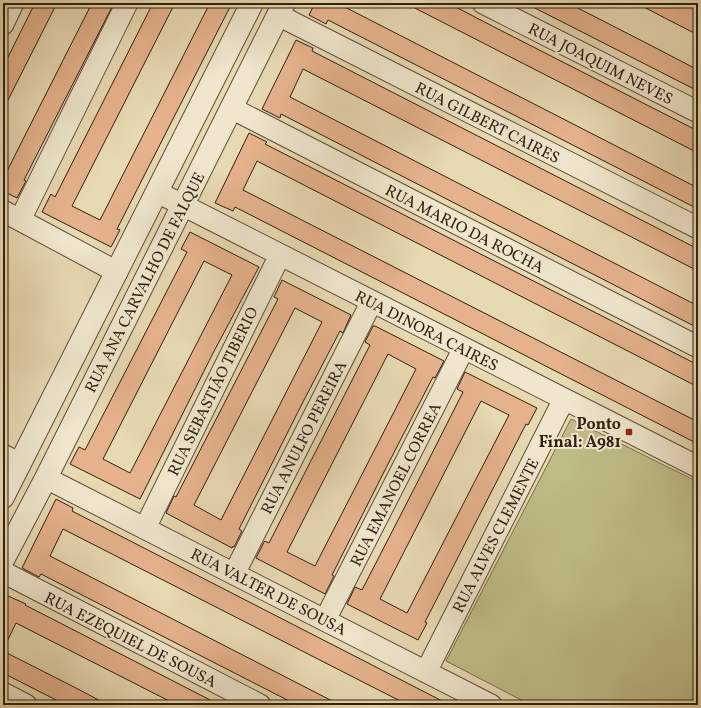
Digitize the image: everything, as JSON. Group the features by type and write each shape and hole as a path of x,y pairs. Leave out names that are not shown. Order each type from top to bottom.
{"street":[{"path":"3,24 13,3"},
{"path":"117,272 12,216 128,3"},
{"name":"RUA ANA CARVALHO DE FALQUE","path":"3,497 11,460 117,272 252,3"},
{"name":"RUA JOAQUIM NEVES","path":"483,3 698,112"},
{"name":"RUA ANA CARVALHO DE FALQUE","path":"3,560 46,478 281,9"},
{"name":"RUA GILBERT CAIRES","path":"281,9 698,228"},
{"name":"RUA MARIO DA ROCHA","path":"231,108 698,347"},
{"name":"RUA DINORA CAIRES","path":"157,192 698,467"},
{"name":"RUA SEBASTIÃO TIBERIO","path":"144,528 280,255"},
{"name":"RUA ANULFO PEREIRA","path":"234,574 372,301"},
{"name":"RUA EMANOEL CORREA","path":"325,620 464,348"},
{"name":"RUA ALVES CLEMENTE","path":"426,672 564,399"},
{"name":"RUA VALTER DE SOUSA","path":"46,478 491,705"},
{"name":"RUA EZEQUIEL DE SOUSA","path":"3,572 260,705"},
{"path":"3,693 26,705"}],"shaded area":[{"path":"571,419 698,482 698,705 531,705 446,661"}],"building":[{"path":"35,3 57,3 3,110 3,67"},
{"path":"92,3 114,3 24,180 26,181 17,198 3,191 3,169 7,171"},
{"path":"153,3 175,3 72,206 100,220 210,3 232,3 117,229 120,230 111,247 42,212 51,194 55,197"},
{"path":"315,3 337,3 698,188 698,209 328,20 326,24 309,15"},
{"path":"405,3 448,3 698,131 698,153"},
{"path":"525,3 568,3 698,70 698,91"},
{"path":"636,3 698,3 698,35 663,17"},
{"path":"296,40 313,48 312,51 698,249 698,271 303,69 290,97 698,306 698,328 281,114 280,118 262,109"},
{"path":"249,133 267,142 265,144 698,365 698,387 257,161 243,190 698,422 698,444 235,207 233,211 215,203"},
{"path":"190,232 259,267 212,355 140,499 70,464 79,447 85,450 187,252 181,249","holes":["204,261 232,275 130,473 103,459"]},
{"path":"282,280 351,315 343,333 340,331 304,400 239,529 242,531 234,547 233,546 232,548 166,513 174,496 176,497 278,299 274,297","holes":["295,308 322,322 221,520 194,505"]},
{"path":"373,326 375,326 444,361 435,378 433,377 387,466 332,575 334,576 325,594 256,558 264,542 269,543 370,345 365,342","holes":["388,354 416,369 315,566 287,552"]},
{"path":"465,372 537,408 528,425 526,424 425,622 427,623 418,640 347,604 355,587 362,590 415,487 463,392 457,389","holes":["481,401 509,415 407,613 380,599"]},
{"path":"56,499 73,508 72,511 450,705 408,705 63,529 50,556 340,705 297,705 41,574 39,577 22,568"},
{"path":"8,596 220,705 177,705 16,623 3,650 3,606"},
{"path":"3,651 108,705 66,705 3,673"}],"place":[{"name":"Ponto Final: A981","path":"629,432"}]}
